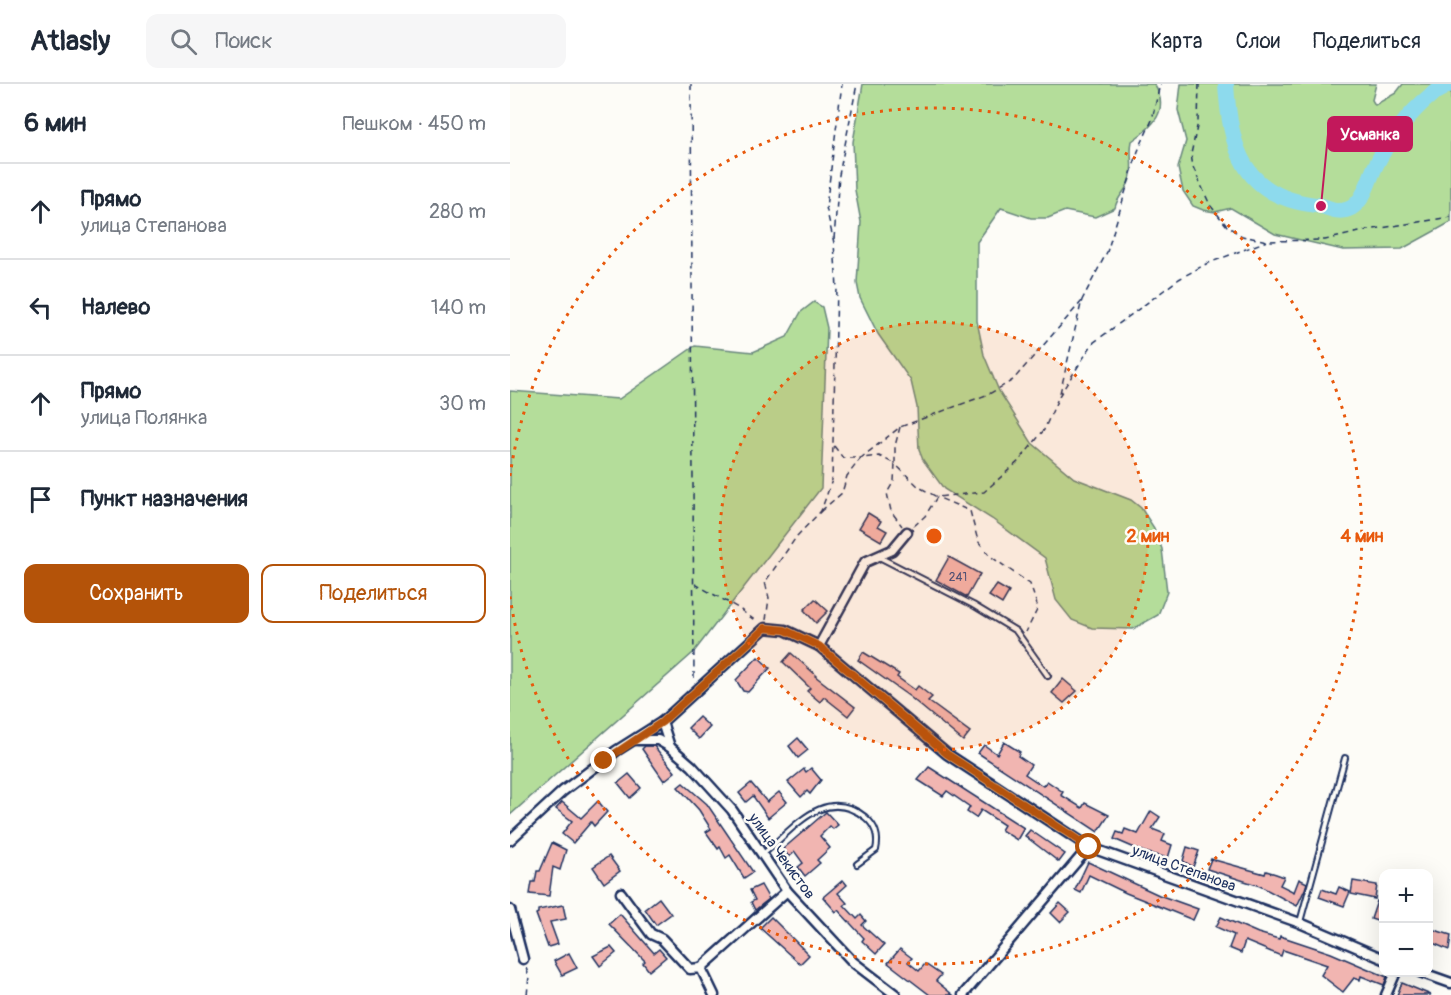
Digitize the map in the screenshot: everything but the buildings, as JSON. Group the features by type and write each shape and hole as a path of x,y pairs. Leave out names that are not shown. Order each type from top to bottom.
{"street":[{"path":"819,646 865,562 892,550 907,532"},
{"path":"510,840 525,823 563,791 662,722 765,628"},
{"name":"улица Степанова","path":"765,628 785,630 819,646 947,754 1089,847 1300,923 1379,957"},
{"path":"662,722 670,747"},
{"path":"634,740 658,740 670,747"},
{"name":"улица Чекистов","path":"670,747 692,766 732,810 787,891 854,962 896,995"},
{"path":"963,995 1089,847"},
{"path":"621,893 651,934 662,939 690,969 701,968 787,891"},
{"path":"510,909 523,959"},
{"path":"701,968 714,995"},
{"path":"1386,995 1394,977"},
{"path":"1433,977 1451,983"}],"lane":[{"path":"878,556 973,605 1016,632 1048,676"},
{"path":"1300,923 1345,758"},
{"path":"763,855 818,808 844,805 868,820 876,830 876,850 857,864"}],"path":[{"path":"691,84 694,693"},
{"path":"834,243 826,207 842,84"},
{"path":"821,511 832,480 834,445 837,288 834,243 839,175 857,84"},
{"path":"694,583 738,608 765,628 769,598 765,582 797,536 842,493 847,476 861,458 900,427 989,394 1013,380 1082,300 1107,252 1138,151 1152,120 1160,84"},
{"path":"1199,84 1198,122 1191,154 1193,167 1210,205 1227,226 1242,236 1267,241 1325,240 1378,228 1451,217"},
{"path":"937,497 984,492 1019,461 1044,429 1059,396 1093,343 1099,338 1141,310 1179,279 1206,264 1267,241"},
{"path":"1059,396 1082,300"},
{"path":"900,427 895,446 894,481 887,493 891,511 907,532 925,516 937,497"},
{"path":"834,445 843,458 879,456 896,464 920,487 970,512 978,542 990,556 1030,584 1038,608 1022,639"},
{"path":"523,959 530,976 527,995"}],"green space":[{"path":"863,84 1154,84 1159,94 1161,102 1157,117 1132,141 1130,179 1115,208 1095,217 1065,211 1048,218 1031,218 1001,208 977,242 977,321 984,355 999,391 1032,443 1074,478 1131,500 1141,508 1154,528 1162,549 1167,592 1158,615 1133,629 1092,628 1072,620 1056,600 1045,558 992,519 944,489 923,460 919,450 917,407 911,381 878,334 860,298 857,283 861,222 855,190 853,142"},
{"path":"1181,84 1376,84 1372,100 1375,105 1396,93 1403,84 1451,84 1451,222 1402,249 1343,250 1275,234 1231,208 1215,212 1193,206 1183,191 1178,168 1186,141 1178,110"},
{"path":"814,302 822,307 827,328 821,488 693,653 510,815 510,391 619,399 695,346 753,352 787,337 801,312"}],"waterway":[{"path":"1226,84 1231,129 1245,166 1256,180 1272,192 1291,200 1342,211 1351,208 1360,200 1381,156 1407,119 1432,94 1449,84"}],"place":[{"name":"Усманка","path":"1321,206"}],"route":[{"path":"604,761 662,722 765,628 785,630 819,646 947,754 1089,847"}]}
